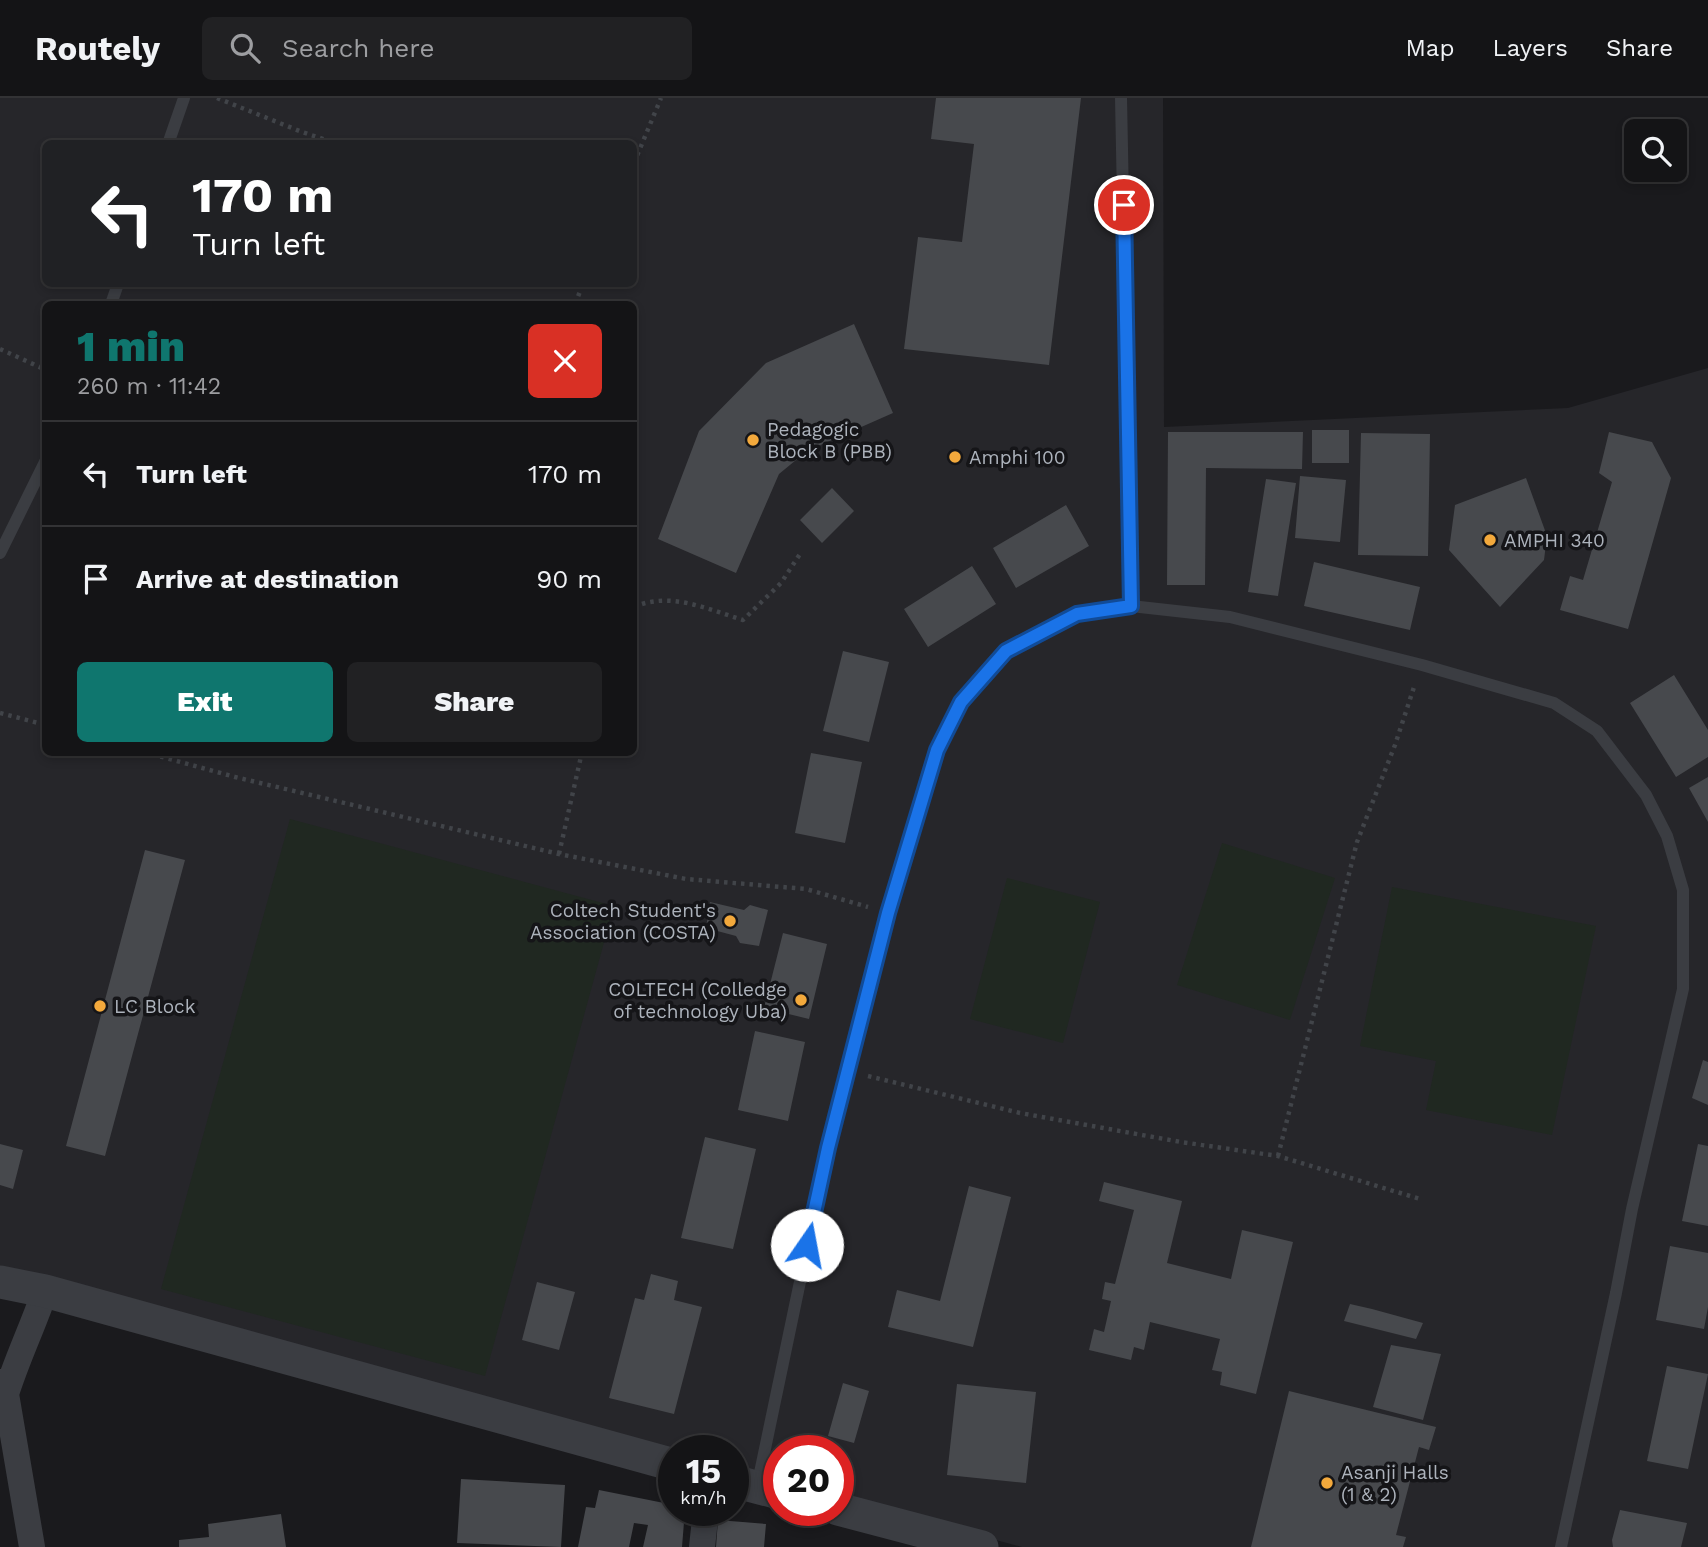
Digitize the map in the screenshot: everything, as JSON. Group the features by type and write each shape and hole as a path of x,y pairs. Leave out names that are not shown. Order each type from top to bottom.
{"street":[{"path":"0,1282 45,1292 658,1461"},
{"path":"32,1547 3,1388 30,1336 45,1292"},
{"path":"854,1513 982,1547"},
{"path":"702,1547 704,1526"}],"lane":[{"path":"169,140 184,98"},
{"path":"1121,98 1131,606"},
{"path":"0,553 42,468"},
{"path":"756,1487 828,1148 888,913 937,750 961,702 1006,651 1077,614 1131,606 1230,617 1422,665 1554,703 1597,731 1646,795 1667,836 1683,890 1683,989 1632,1209 1561,1547"}],"path":[{"path":"217,98 327,140"},
{"path":"637,156 661,98"},
{"path":"0,349 42,368"},
{"path":"637,606 649,601 680,601 743,620 781,583 800,554"},
{"path":"1278,1156 1357,842 1395,745 1422,665"},
{"path":"0,713 42,724"},
{"path":"158,756 235,778 559,854 686,879 806,889 888,913"},
{"path":"559,854 581,756"},
{"path":"848,1070 1020,1113 1181,1142 1278,1156 1420,1199"}],"shaded area":[{"path":"0,98 1163,98 1164,427 1568,408 1708,368 1708,1547 1022,1547 854,1501 854,1435 763,1435 763,1477 749,1473 749,1435 658,1435 658,1447 0,1279"},
{"path":"290,819 614,906 485,1376 161,1289"},
{"path":"1222,843 1335,878 1290,1020 1177,985"},
{"path":"1007,878 1100,902 1063,1043 970,1019"},
{"path":"1392,887 1596,926 1552,1135 1426,1110 1436,1061 1360,1046"}],"building":[{"path":"936,98 1081,98 1049,365 904,349 918,237 962,242 974,144 931,139"},
{"path":"854,324 893,413 807,451 779,474 736,573 658,539 699,431 766,363"},
{"path":"1312,430 1349,430 1349,463 1312,463"},
{"path":"1168,432 1303,432 1302,469 1206,468 1205,585 1167,585"},
{"path":"1609,432 1652,442 1671,478 1628,629 1560,610 1570,576 1583,580 1612,482 1599,473"},
{"path":"1361,433 1430,434 1428,556 1358,555"},
{"path":"1300,476 1346,480 1340,542 1295,538"},
{"name":"AMPHI 340","path":"1526,478 1547,536 1544,560 1500,607 1449,550 1455,505"},
{"path":"1266,479 1296,483 1278,596 1248,592"},
{"path":"832,488 854,511 822,543 800,520"},
{"path":"1066,505 1089,546 1016,588 993,548"},
{"path":"1314,562 1420,587 1410,630 1304,606"},
{"path":"972,566 996,604 928,647 904,609"},
{"path":"843,651 889,662 869,742 823,731"},
{"path":"1674,675 1708,730 1708,757 1676,777 1630,703"},
{"path":"811,753 862,762 845,843 795,833"},
{"path":"1708,777 1708,822 1689,788"},
{"path":"145,850 185,860 105,1156 66,1146"},
{"path":"710,902 744,910 750,905 768,910 759,946 740,943 736,936 706,928"},
{"path":"783,933 827,944 809,1019 764,1008"},
{"path":"755,1031 805,1042 788,1121 738,1110"},
{"path":"1703,1060 1708,1062 1708,1105 1692,1098"},
{"path":"705,1137 756,1149 733,1249 681,1238"},
{"path":"0,1144 23,1150 13,1189 0,1185"},
{"path":"1698,1144 1708,1146 1708,1226 1682,1221"},
{"path":"1104,1182 1182,1201 1167,1263 1231,1279 1242,1230 1293,1242 1256,1394 1220,1385 1222,1372 1212,1370 1220,1339 1150,1322 1144,1350 1134,1347 1131,1360 1089,1350 1094,1329 1104,1332 1111,1301 1102,1299 1105,1282 1115,1284 1134,1210 1099,1201"},
{"path":"969,1186 1011,1197 973,1347 888,1327 897,1290 940,1301"},
{"path":"1670,1246 1708,1253 1708,1307 1704,1329 1656,1320"},
{"path":"651,1274 678,1281 674,1300 702,1307 674,1414 609,1398 635,1298 644,1300"},
{"path":"537,1282 575,1292 559,1350 522,1340"},
{"path":"1350,1304 1423,1323 1416,1339 1344,1321"},
{"path":"1391,1345 1441,1354 1423,1420 1373,1407"},
{"path":"1667,1366 1708,1374 1688,1469 1647,1461"},
{"path":"843,1383 869,1391 854,1443 854,1435 828,1435"},
{"path":"957,1384 1036,1392 1026,1483 947,1475"},
{"path":"1289,1391 1436,1427 1429,1450 1419,1447 1396,1535 1406,1537 1403,1547 1251,1547"},
{"path":"461,1479 565,1485 561,1547 457,1543"},
{"path":"599,1490 658,1502 658,1526 684,1526 682,1547 643,1547 648,1525 634,1523 629,1547 578,1547 586,1507 595,1508"},
{"path":"1620,1510 1687,1523 1681,1547 1613,1547 1612,1540"},
{"path":"281,1514 286,1547 179,1547 179,1540 209,1537 208,1524"},
{"path":"749,1523 766,1526 764,1547 716,1547 718,1526 749,1526"}],"place":[{"name":"Pedagogic Block B (PBB)","path":"753,440"},
{"name":"Amphi 100","path":"955,457"},
{"name":"AMPHI 340","path":"1490,540"},
{"name":"Coltech Student's Association (COSTA)","path":"730,921"},
{"name":"COLTECH (Colledge of technology Uba)","path":"801,1000"},
{"name":"LC Block","path":"100,1006"},
{"name":"Asanji Halls (1 & 2)","path":"1327,1483"}],"route":[{"path":"807,1245 828,1148 888,913 937,750 961,702 1006,651 1077,614 1131,606 1124,205"}]}
